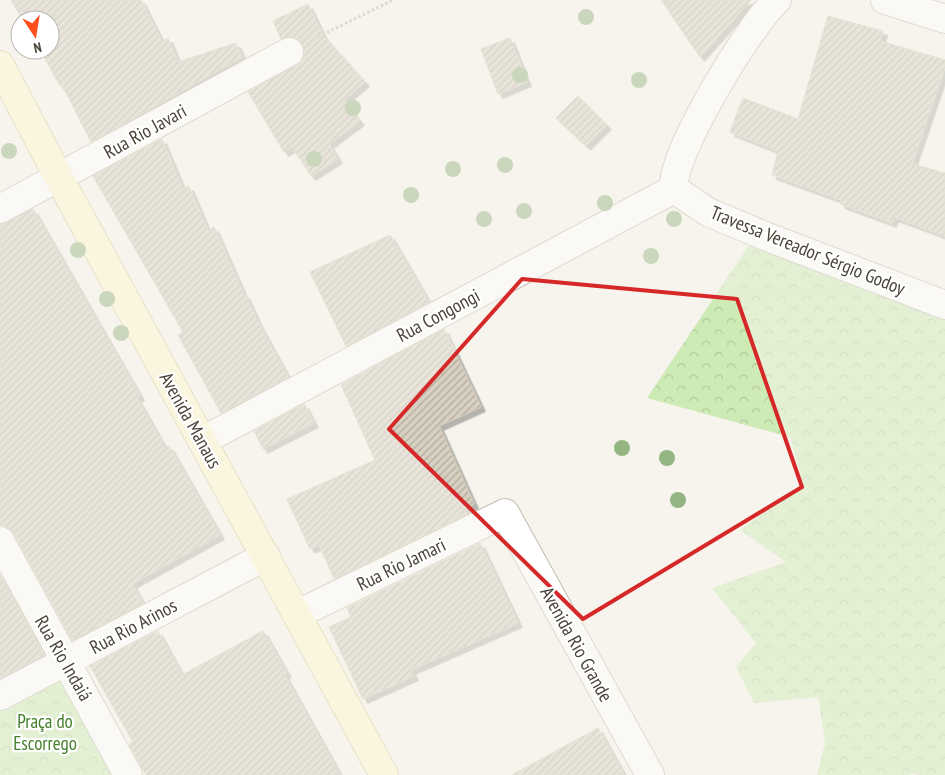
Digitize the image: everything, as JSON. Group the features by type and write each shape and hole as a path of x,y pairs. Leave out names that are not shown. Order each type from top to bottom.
{"main road":[{"name":"Avenida Manaus","path":"0,64 59,178 384,775"}],"street":[{"path":"674,189 674,171 695,128 743,43 762,15 777,0"},
{"path":"885,0 945,20"},
{"name":"Rua Rio Javari","path":"0,209 289,52"},
{"name":"Travessa Vereador Sérgio Godoy","path":"674,189 708,212 765,236 945,305"},
{"name":"Rua Congongi","path":"202,441 674,189"},
{"name":"Rua Rio Jamari","path":"298,614 505,513"},
{"name":"Avenida Rio Grande","path":"505,513 650,775"},
{"name":"Rua Rio Indaiá","path":"0,542 128,775"},
{"name":"Rua Rio Arinos","path":"0,696 266,556"}],"path":[{"path":"289,52 393,0"}],"highlighted area":[{"path":"522,279 737,299 802,487 583,619 389,429"}],"green space":[{"path":"751,242 945,297 945,775 916,775 917,773 907,775 817,775 825,742 818,697 754,703 736,667 756,643 712,588 786,562 740,530 803,484 790,437 647,398"},
{"name":"Praça do Escorrego","path":"60,679 117,775 0,775 0,705"}],"building":[{"path":"11,0 141,0 162,42 168,38 178,62 236,43 242,57 91,142 62,85 60,86 46,60 60,60 60,10 17,10"},
{"path":"661,0 751,0 700,57"},
{"path":"308,4 323,35 365,82 344,100 360,121 329,144 338,159 311,176 292,147 284,152 248,92 302,61 305,53 302,44 297,38 290,36 281,39 273,21"},
{"path":"828,16 883,31 880,41 945,60 945,67 912,164 945,173 945,236 894,217 892,223 840,204 841,200 772,175 778,151 730,132 743,98 798,119"},
{"path":"510,38 527,82 498,94 481,49"},
{"path":"578,96 607,125 586,146 556,118"},
{"path":"162,139 183,189 189,186 208,231 214,227 244,295 288,377 221,413 178,335 183,332 93,176"},
{"path":"33,209 140,396 137,398 165,448 169,446 220,535 132,584 143,603 72,640 14,534 8,527 0,525 0,225"},
{"path":"390,235 429,302 346,346 310,272"},
{"path":"444,329 481,407 439,426 474,504 464,509 467,514 334,579 319,545 310,549 287,499 375,460 341,385"},
{"path":"304,404 314,423 263,449 254,431"},
{"path":"480,543 518,623 411,670 414,676 363,699 329,627 351,617 347,608"},
{"path":"0,574 44,655 0,678"},
{"path":"158,631 182,675 263,631 287,673 284,674 340,775 146,775 129,744 133,742 90,666"},
{"path":"598,728 624,775 512,775"}]}
